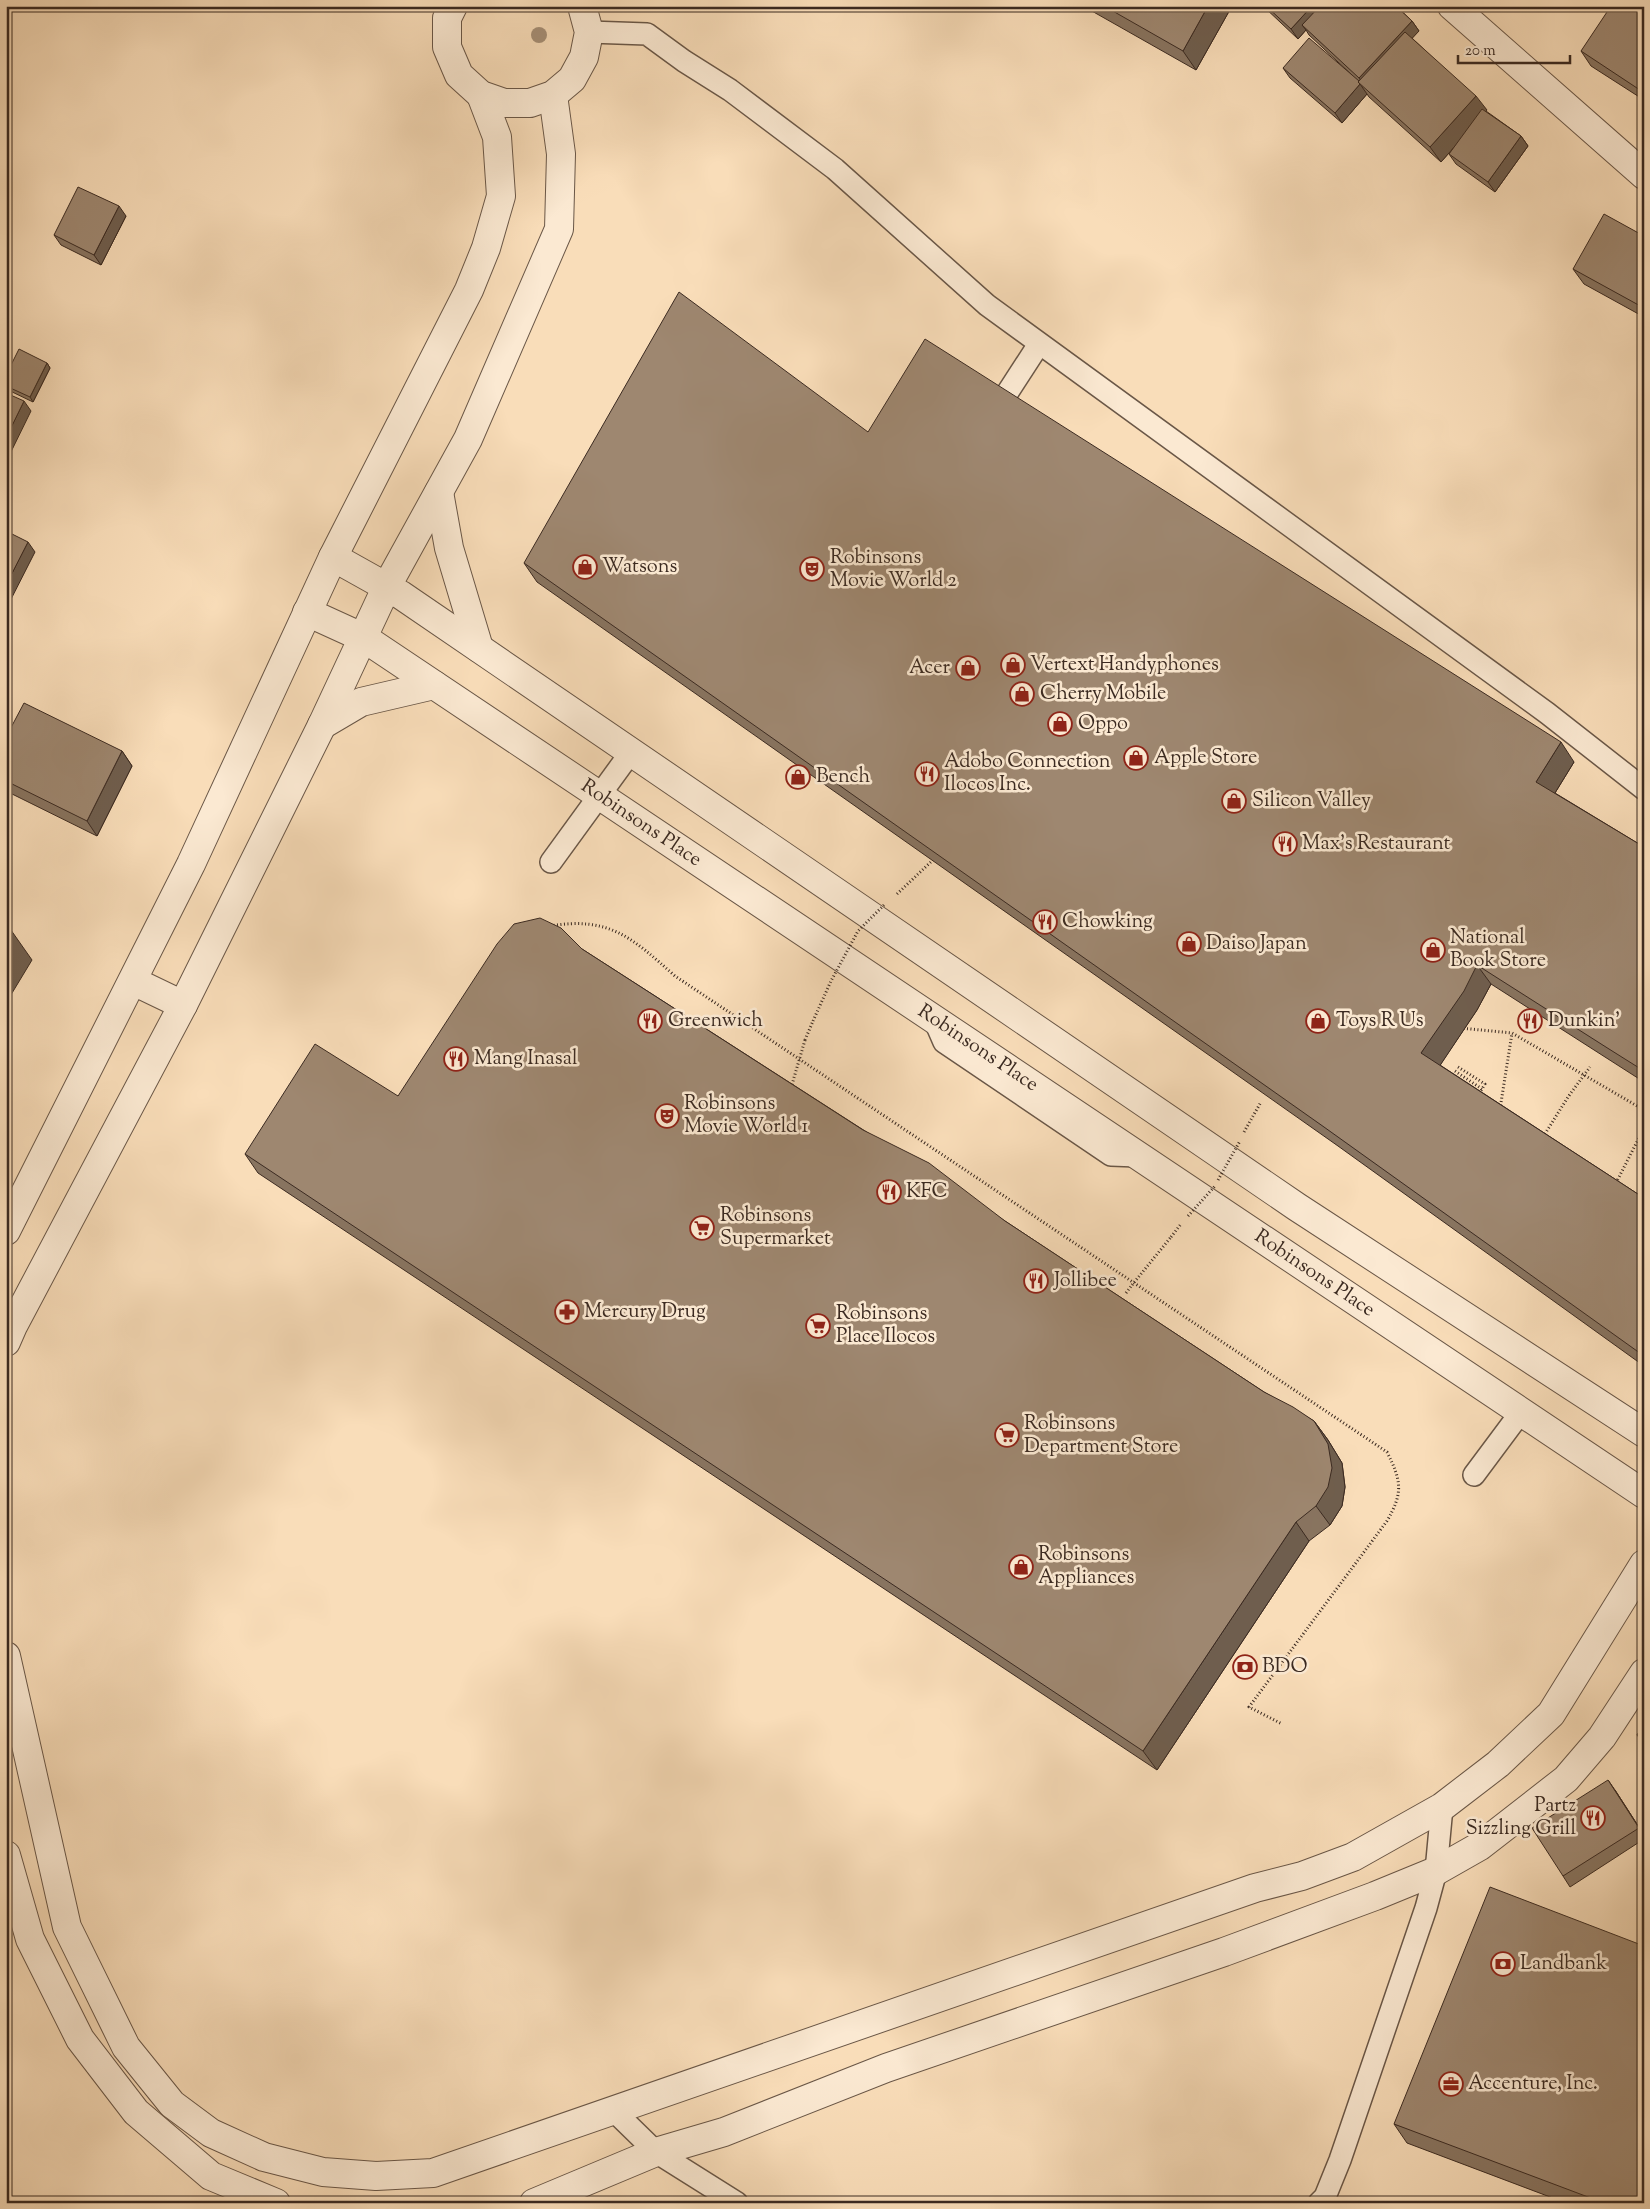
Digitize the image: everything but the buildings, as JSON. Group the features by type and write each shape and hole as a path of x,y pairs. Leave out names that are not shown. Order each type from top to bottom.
{"street":[{"path":"444,10 446,47 458,75 481,95 504,103 530,103 553,95 572,79 584,57 589,32 582,6"},
{"path":"1452,6 1644,175"},
{"path":"6,1231 191,864 333,557 469,290 486,248 501,196 497,137 481,95"},
{"path":"6,1342 183,1005 322,726 387,586 468,439 560,229 561,154 553,95"},
{"path":"439,492 449,548 479,648"},
{"path":"333,557 387,586 1297,1207 1644,1433"},
{"name":"Robinsons Place","path":"308,612 364,638 1644,1494"},
{"path":"322,726 361,702 434,685"},
{"path":"132,981 183,1005"},
{"path":"6,1656 67,1927 126,2047 172,2104 211,2132 264,2157 323,2172 376,2176 433,2172 614,2111 1254,1888 1302,1876 1353,1857 1442,1807 1498,1764 1551,1714 1644,1564"},
{"path":"534,2203 656,2152 724,2132 886,2068 1224,1952 1436,1871 1480,1846 1566,1779 1602,1737 1644,1673"},
{"path":"6,1855 30,1939 80,2039 136,2112 211,2176 276,2203"},
{"path":"1302,1876 1316,1917"}],"lane":[{"path":"589,32 647,34 684,61 730,90 835,169 987,305 1546,713 1644,789"},
{"path":"992,417 1039,344"},
{"path":"1533,732 1546,713"},
{"path":"551,862 631,752"},
{"path":"1474,1475 1521,1412"},
{"path":"1329,2201 1340,2160 1414,1944 1436,1871 1442,1807"},
{"path":"614,2111 656,2152 737,2203"}],"path":[{"path":"788,1097 813,1021 858,931 938,855"},
{"path":"547,926 570,922 609,927 635,940 675,976 1387,1452 1396,1471 1398,1501 1386,1521 1249,1707 1282,1724"},
{"path":"1450,1028 1512,1033 1644,1110"},
{"path":"1500,1112 1512,1033"},
{"path":"1542,1139 1563,1104 1590,1066"},
{"path":"1458,1067 1485,1084 1477,1097"},
{"path":"1454,1071 1482,1089"},
{"path":"1218,1180 1261,1102"},
{"path":"1616,1184 1644,1128"},
{"path":"1188,1216 1215,1186"},
{"path":"1126,1293 1171,1237"}],"place":[{"name":"Watsons","path":"585,567"},
{"name":"Robinsons Movie World 2","path":"812,569"},
{"name":"Vertext Handyphones","path":"1013,665"},
{"name":"Acer","path":"968,668"},
{"name":"Cherry Mobile","path":"1022,694"},
{"name":"Oppo","path":"1060,724"},
{"name":"Apple Store","path":"1136,758"},
{"name":"Adobo Connection Ilocos Inc.","path":"927,774"},
{"name":"Bench","path":"798,777"},
{"name":"Silicon Valley","path":"1234,801"},
{"name":"Max's Restaurant","path":"1285,844"},
{"name":"Chowking","path":"1045,922"},
{"name":"Daiso Japan","path":"1189,944"},
{"name":"National Book Store","path":"1433,950"},
{"name":"Greenwich","path":"650,1021"},
{"name":"Toys R Us","path":"1318,1021"},
{"name":"Dunkin'","path":"1530,1021"},
{"name":"Mang Inasal","path":"456,1059"},
{"name":"Robinsons Movie World 1","path":"667,1116"},
{"name":"KFC","path":"889,1192"},
{"name":"Robinsons Supermarket","path":"702,1228"},
{"name":"Jollibee","path":"1036,1281"},
{"name":"Mercury Drug","path":"567,1312"},
{"name":"Robinsons Place Ilocos","path":"818,1326"},
{"name":"Robinsons Department Store","path":"1007,1435"},
{"name":"Robinsons Appliances","path":"1021,1567"},
{"name":"BDO","path":"1245,1667"},
{"name":"Partz Sizzling Grill","path":"1593,1818"},
{"name":"Landbank","path":"1503,1964"},
{"name":"Accenture, Inc.","path":"1451,2084"}]}
